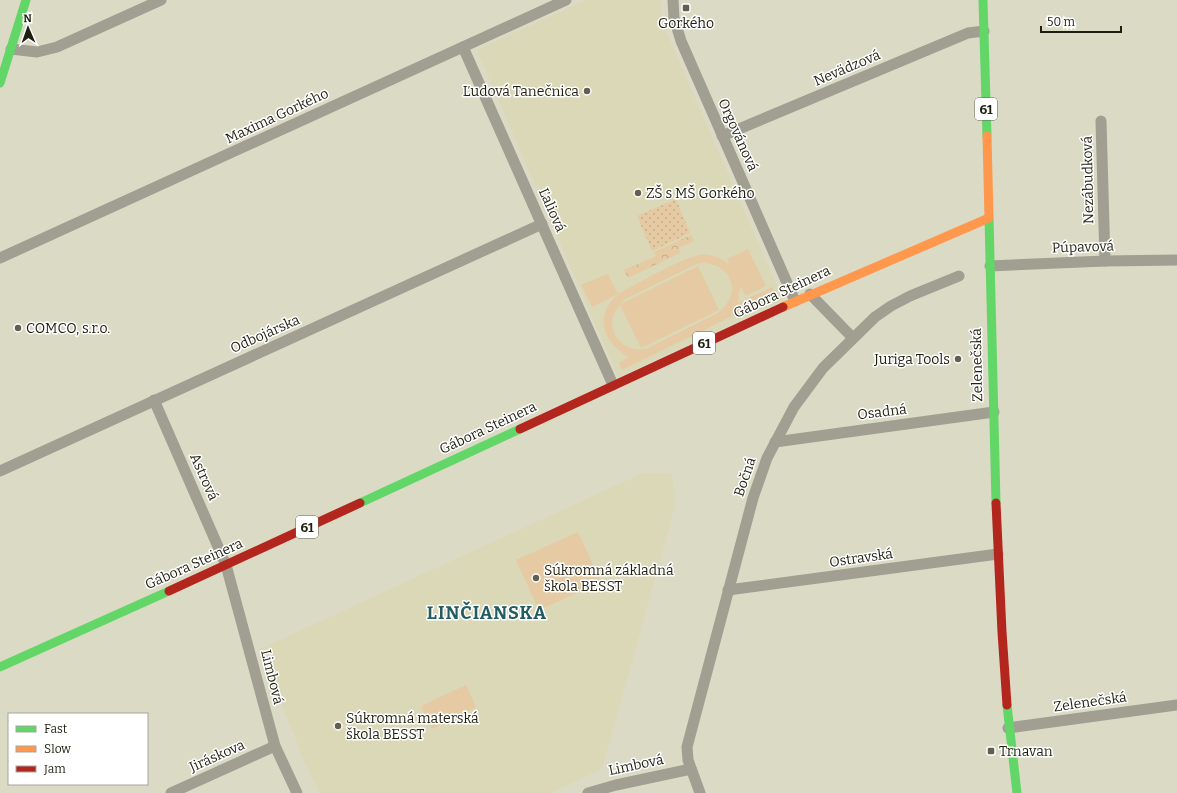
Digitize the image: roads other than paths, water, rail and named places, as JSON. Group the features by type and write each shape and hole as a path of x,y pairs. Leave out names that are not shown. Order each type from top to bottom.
{"main road":[{"path":"0,84 26,0"},
{"name":"Zelenečská","path":"983,0 998,554 1008,728 1017,793"},
{"name":"Gábora Steinera","path":"0,667 226,565 794,301 963,227 989,218"}],"street":[{"path":"11,48 37,52 57,47 161,0"},
{"name":"Maxima Gorkého","path":"0,258 566,0"},
{"name":"Orgovánová","path":"673,0 674,18 678,34 794,301"},
{"name":"Nevädzová","path":"722,136 968,33 984,31"},
{"name":"Ľaliová","path":"463,47 613,385"},
{"name":"Nezábudková","path":"1101,122 1105,261"},
{"name":"Odbojárska","path":"0,471 542,224"},
{"name":"Púpavová","path":"990,266 1105,261 1177,260"},
{"name":"Bočná","path":"700,793 691,769 687,747 753,498 775,442 805,390 852,337 875,317 891,306 959,276"},
{"path":"810,294 852,337"},
{"name":"Astrová","path":"154,400 226,565"},
{"name":"Osadná","path":"775,442 994,412"},
{"name":"Ostravská","path":"728,590 998,554"},
{"name":"Limbová","path":"226,565 275,746 297,793"},
{"name":"Zelenečská","path":"1008,728 1177,705"},
{"name":"Jiráskova","path":"171,793 275,746"},
{"name":"Limbová","path":"588,793 616,785 691,769"}],"place":[{"name":"Gorkého","path":"686,8"},
{"name":"Ľudová Tanečnica","path":"587,91"},
{"name":"ZŠ s MŠ Gorkého","path":"638,193"},
{"name":"COMCO, s.r.o.","path":"18,328"},
{"name":"Juriga Tools","path":"958,359"},
{"name":"Súkromná základná škola BESST","path":"536,578"},
{"name":"Súkromná materská škola BESST","path":"338,726"},
{"name":"Trnavan","path":"991,751"}],"district":[{"name":"LINČIANSKA","path":"487,613"}]}
